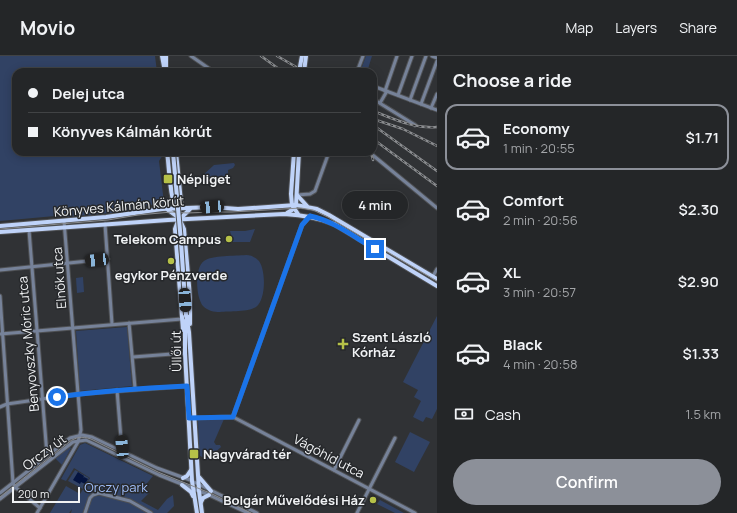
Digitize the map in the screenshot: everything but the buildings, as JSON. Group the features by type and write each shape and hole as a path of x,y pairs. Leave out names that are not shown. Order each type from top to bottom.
{"main road":[{"path":"300,68 302,56"},
{"path":"304,68 306,56"},
{"path":"165,57 165,68"},
{"path":"167,156 174,207 178,211 184,228 190,297 190,332"},
{"path":"173,156 186,315"},
{"path":"175,229 168,220 178,211 181,202 176,156"},
{"path":"284,214 294,206 296,195 295,156"},
{"path":"283,205 291,194 297,156"},
{"path":"170,181 174,178 179,181"},
{"path":"172,190 175,192 180,189"},
{"path":"291,194 298,214"},
{"path":"296,195 307,206"},
{"path":"166,209 171,205 173,198"},
{"path":"181,202 190,209 180,218 175,229 185,351"},
{"name":"Könyves Kálmán körút","path":"178,211 212,207 238,209 283,205 307,206 329,215 435,278"},
{"path":"166,209 178,211"},
{"name":"Könyves Kálmán körút","path":"0,226 106,217 166,209"},
{"name":"Könyves Kálmán körút","path":"0,232 180,218 298,214 310,216 334,224 437,286"},
{"path":"184,228 193,218"},
{"path":"175,229 178,227 184,228"},
{"path":"177,253 180,256 184,256 187,252"},
{"name":"Üllői út","path":"186,315 190,332 199,491 202,513"},
{"name":"Üllői út","path":"186,315 185,351 191,470 197,513"},
{"path":"183,478 188,475 191,470"},
{"path":"199,477 210,493 200,503"},
{"path":"182,485 191,492 194,497"}],"street":[{"path":"191,56 208,68"},
{"path":"358,68 363,56"},
{"path":"380,103 386,91 397,56"},
{"path":"398,95 412,56"},
{"path":"410,100 426,56"},
{"path":"432,56 437,58"},
{"path":"421,104 437,61"},
{"path":"377,88 437,110"},
{"path":"432,108 437,94"},
{"path":"377,101 415,124"},
{"path":"296,195 312,193 316,189 328,156"},
{"path":"374,156 437,208"},
{"path":"189,418 233,417 302,225 302,218 298,214"},
{"path":"302,225 310,216"},
{"name":"Elnök utca","path":"64,221 76,362 77,394"},
{"path":"105,224 112,324"},
{"name":"Benyovszky Móric utca","path":"29,230 47,456"},
{"path":"0,270 108,259"},
{"path":"435,278 437,269"},
{"path":"0,296 1,333 8,404 13,483 15,487 40,508"},
{"path":"1,333 182,319"},
{"path":"129,323 135,388"},
{"path":"133,357 185,351"},
{"path":"0,407 8,404 77,394 135,388 187,386"},
{"path":"117,390 122,451"},
{"path":"37,513 79,440 81,427 77,394"},
{"name":"Vágóhíd utca","path":"233,417 413,513"},
{"path":"334,470 359,420"},
{"name":"Orczy út","path":"0,493 70,438 80,435 92,437 157,468 192,481 210,493"},
{"path":"357,513 395,438"},
{"name":"Orczy út","path":"0,499 73,442 79,440 89,440 182,485 210,493"},
{"path":"85,513 90,498 99,493 130,501 151,513"},
{"path":"210,493 248,513"},
{"path":"210,493 257,513"}],"green space":[{"name":"Népliget","path":"0,56 155,56 156,68 12,68 12,156 162,156 159,161 164,203 137,207 131,211 0,221"},
{"path":"366,56 372,56 368,68 362,68"},
{"path":"234,163 235,165 233,168 228,170 228,178 188,181 189,178 201,177 214,165"},
{"path":"255,229 250,242 233,242 230,231"},
{"path":"246,255 256,258 259,261 263,271 264,285 262,298 256,307 249,310 220,312 205,308 199,297 197,283 197,276 204,261 224,256"},
{"path":"83,277 84,292 77,293 76,278"},
{"path":"437,316 437,409 432,419 426,417 423,422 413,417 421,401 414,397 418,390 403,382"},
{"path":"127,327 132,386 80,391 76,331"},
{"path":"224,419 214,442 216,445 220,445 221,447 208,459 205,459 199,455 198,420"},
{"path":"410,432 430,442 414,472 395,462"},
{"name":"Orczy park","path":"85,443 153,476 143,488 149,493 141,501 158,510 167,499 173,495 174,506 167,513 71,513 72,509 69,513 50,513 66,486 80,494 90,478 74,468 66,481 61,479 80,445"},
{"path":"70,447 71,448 62,465 55,458"},
{"path":"75,470 89,478 83,489 68,481"},
{"path":"380,500 404,513 395,513 377,504"}],"shaded area":[{"path":"78,472 84,476 83,478 88,479 85,484 81,482 80,484 73,480"}],"tram line":[{"path":"0,229 108,220 138,215 172,212 232,212 301,208 313,210 328,217 437,281"},
{"path":"0,497 69,442 82,437 91,439 158,472 210,493 251,513"}],"railway":[{"path":"261,56 278,68"},
{"path":"277,56 298,68"},
{"path":"377,113 412,125 437,127"},
{"path":"377,120 403,129 437,146"},
{"path":"377,128 437,171"},
{"path":"377,142 437,186"},
{"path":"372,156 373,160"}],"place":[{"name":"Népliget","path":"168,179"},
{"name":"Telekom Campus","path":"229,239"},
{"name":"egykor Pénzverde","path":"171,261"},
{"name":"Szent László Kórház","path":"343,344"},
{"name":"Nagyvárad tér","path":"194,454"},
{"name":"Bolgár Művelődési Ház","path":"373,500"}],"route":[{"path":"57,397 135,388 187,386 189,418 233,417 302,225 306,219 310,216 334,224 375,249"}]}
